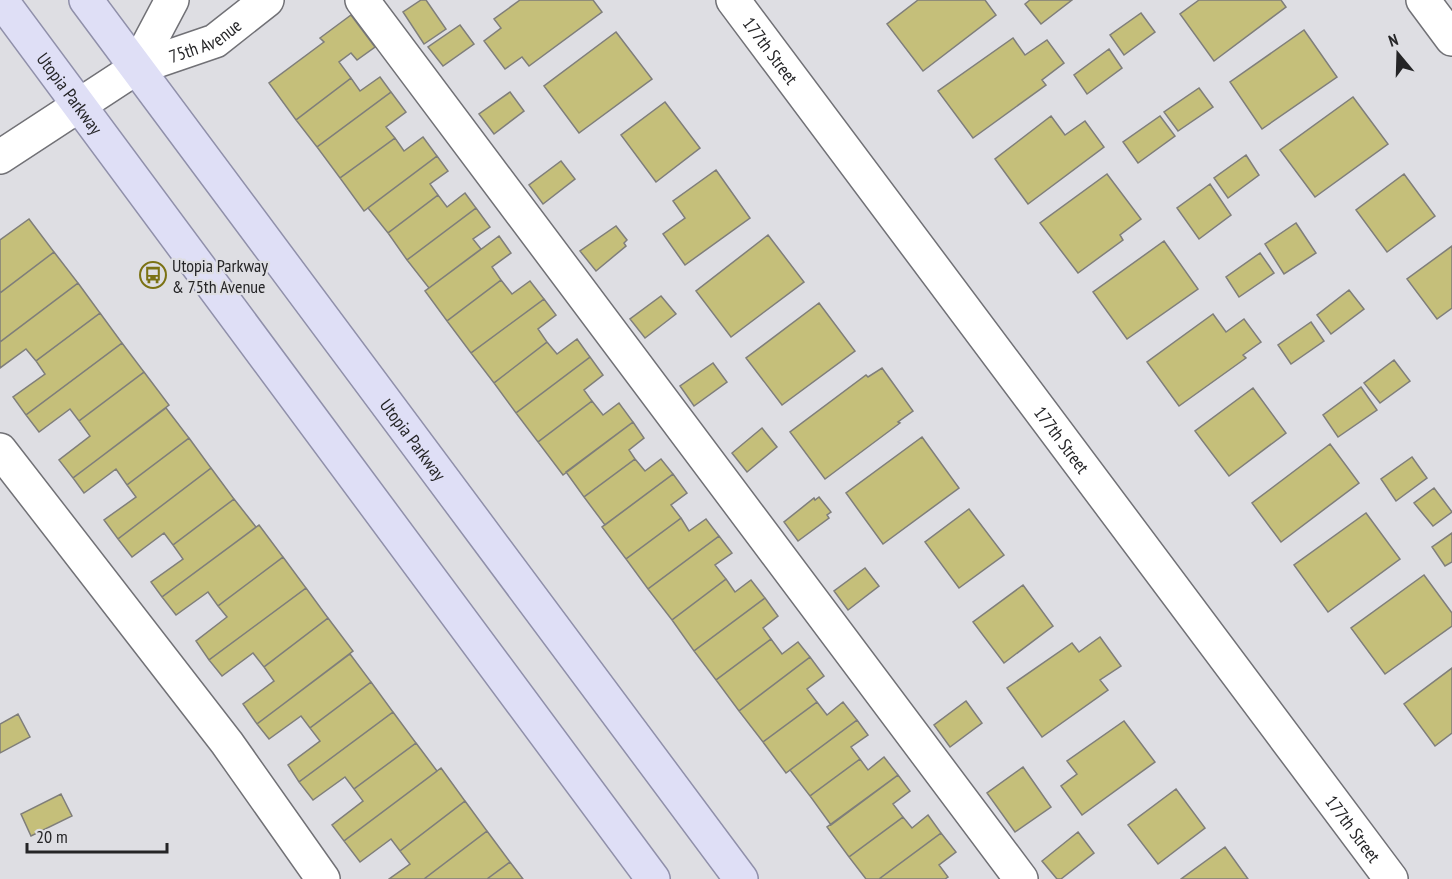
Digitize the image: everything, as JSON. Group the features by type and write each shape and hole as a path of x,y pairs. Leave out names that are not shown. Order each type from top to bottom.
{"main road":[{"name":"Utopia Parkway","path":"1,0 653,879"},
{"name":"Utopia Parkway","path":"86,0 741,879"}],"street":[{"name":"75th Avenue","path":"136,68 172,0"},
{"name":"75th Avenue","path":"0,157 136,68 215,41 267,0"},
{"path":"362,0 1021,879"},
{"name":"177th Street","path":"733,0 1391,879"},
{"path":"1423,0 1452,39"},
{"path":"0,450 227,743 323,879"}],"building":[{"path":"421,0 426,0 446,29 424,44 403,12"},
{"path":"520,0 593,0 602,12 529,66 522,57 505,69 484,41 501,28 494,19"},
{"path":"918,0 985,0 996,15 923,71 887,24"},
{"path":"1030,0 1072,0 1041,24 1025,4"},
{"path":"1199,0 1281,0 1286,7 1214,61 1180,14"},
{"path":"1141,13 1155,32 1124,55 1110,35"},
{"path":"351,15 375,47 357,60 351,53 339,62 351,78 296,120 269,83 324,42 320,38"},
{"path":"460,25 474,44 443,66 428,47"},
{"path":"1304,30 1337,77 1262,129 1230,82"},
{"path":"616,32 652,79 579,133 544,86"},
{"path":"1013,38 1025,55 1047,40 1064,63 1042,80 1046,85 973,138 938,91"},
{"path":"1109,49 1122,68 1087,94 1074,75"},
{"path":"380,77 391,92 317,147 296,120 351,78 360,91"},
{"path":"1199,88 1213,107 1178,131 1164,112"},
{"path":"391,92 406,112 386,127 395,138 340,178 317,147"},
{"path":"510,92 524,111 494,134 479,114"},
{"path":"1353,97 1388,144 1315,197 1280,150"},
{"path":"665,102 700,148 656,182 621,135"},
{"path":"1051,116 1065,135 1085,121 1104,147 1028,204 995,159"},
{"path":"1160,116 1175,136 1138,163 1123,142"},
{"path":"423,137 437,156 364,211 340,178 395,138 404,151"},
{"path":"1246,155 1259,175 1228,198 1214,178"},
{"path":"437,156 448,171 430,184 438,195 388,233 368,208"},
{"path":"561,161 575,179 543,204 529,185"},
{"path":"716,170 750,218 685,265 663,234 685,218 673,201"},
{"path":"1107,174 1141,219 1120,235 1123,240 1078,273 1040,223"},
{"path":"1404,174 1435,216 1387,252 1356,210"},
{"path":"1210,184 1231,215 1199,239 1177,208"},
{"path":"465,193 476,208 407,260 388,233 438,195 447,207"},
{"path":"476,208 490,227 473,239 481,249 429,288 407,260"},
{"path":"29,219 54,252 0,293 0,240"},
{"path":"1296,223 1316,253 1284,274 1265,244"},
{"path":"616,226 627,240 624,243 626,246 596,271 580,251"},
{"path":"768,235 804,282 731,337 696,291"},
{"path":"499,236 511,253 492,267 501,280 447,321 425,291"},
{"path":"1164,241 1198,289 1127,339 1093,292"},
{"path":"1452,246 1452,308 1437,319 1407,279"},
{"path":"54,252 78,283 0,342 0,293"},
{"path":"1260,253 1274,273 1239,297 1226,277"},
{"path":"501,280 512,294 530,281 544,299 471,353 447,321"},
{"path":"78,283 100,313 36,361 26,349 0,368 0,342"},
{"path":"1349,290 1364,309 1331,334 1317,315"},
{"path":"661,296 676,314 645,338 630,319"},
{"path":"544,299 556,315 538,329 547,342 494,383 471,353"},
{"path":"819,303 855,351 782,405 746,358"},
{"path":"100,313 122,343 26,415 13,397 45,374 36,361"},
{"path":"1213,314 1226,332 1244,319 1261,342 1243,355 1246,358 1179,406 1147,362"},
{"path":"1311,322 1324,341 1291,364 1278,345"},
{"path":"577,339 590,357 516,413 494,383 547,342 557,354"},
{"path":"122,343 144,372 79,421 70,409 39,432 26,415"},
{"path":"590,357 603,375 584,390 592,401 538,442 516,413"},
{"path":"1394,360 1410,381 1380,403 1364,383"},
{"path":"713,363 727,382 694,406 680,386"},
{"path":"882,368 913,411 825,479 790,432 866,375 868,377"},
{"path":"144,372 169,405 73,478 59,460 90,436 79,421"},
{"path":"1361,387 1377,410 1338,437 1323,415"},
{"path":"1253,388 1286,433 1229,476 1195,431"},
{"path":"592,401 603,415 619,403 633,422 563,475 538,442"},
{"path":"166,408 189,438 127,485 116,469 84,493 73,478"},
{"path":"633,422 644,438 629,450 635,459 584,497 566,472"},
{"path":"762,428 777,447 747,472 732,453"},
{"path":"922,437 959,488 883,544 846,493"},
{"path":"189,438 211,468 118,539 104,520 136,497 127,485"},
{"path":"1330,444 1359,483 1281,542 1252,503"},
{"path":"1412,457 1427,478 1396,501 1381,479"},
{"path":"635,459 645,471 661,459 673,474 605,525 584,497"},
{"path":"211,468 234,499 173,545 164,533 132,557 118,539"},
{"path":"673,474 687,493 671,505 681,518 626,559 602,527"},
{"path":"1434,488 1452,512 1433,526 1414,503"},
{"path":"819,497 831,512 827,515 829,518 798,541 784,522 814,498 815,500"},
{"path":"234,499 256,527 162,597 151,582 183,559 173,545"},
{"path":"969,509 1004,555 959,588 925,542"},
{"path":"1366,513 1400,559 1328,612 1294,565"},
{"path":"681,518 689,531 706,519 719,536 648,589 626,559"},
{"path":"259,525 283,557 218,606 208,592 176,615 162,597"},
{"path":"1452,533 1452,562 1445,566 1432,547"},
{"path":"719,536 732,553 715,565 726,579 672,620 648,589"},
{"path":"283,557 306,588 209,660 196,641 227,617 218,606"},
{"path":"865,568 879,586 848,610 834,591"},
{"path":"1424,575 1452,613 1452,626 1385,674 1351,628"},
{"path":"726,579 735,592 751,580 765,598 694,651 672,620"},
{"path":"1023,585 1053,626 1004,663 973,622"},
{"path":"306,588 328,618 264,667 253,653 222,676 209,660"},
{"path":"765,598 778,616 763,628 771,639 716,680 694,651"},
{"path":"328,618 353,651 257,724 243,704 274,681 264,667"},
{"path":"1100,637 1121,666 1100,680 1108,690 1042,737 1007,688 1072,643 1079,652"},
{"path":"771,639 782,654 798,642 810,657 739,711 716,680"},
{"path":"350,654 371,682 310,728 301,716 269,739 257,724"},
{"path":"810,657 824,676 807,689 817,702 763,742 739,711"},
{"path":"1452,668 1452,733 1435,746 1404,704"},
{"path":"371,682 393,712 299,782 288,765 320,741 310,728"},
{"path":"966,701 982,723 950,747 934,725"},
{"path":"817,702 827,715 843,702 857,720 786,773 763,742"},
{"path":"393,712 416,743 354,789 345,777 313,800 299,782"},
{"path":"18,714 30,737 0,753 0,724"},
{"path":"857,720 868,735 851,747 860,759 810,796 790,770"},
{"path":"1124,721 1155,762 1082,815 1061,786 1077,774 1067,761"},
{"path":"416,743 437,771 344,841 332,825 363,801 354,789"},
{"path":"884,757 898,775 831,825 810,796 860,759 868,770"},
{"path":"1023,767 1051,807 1015,832 987,793"},
{"path":"441,768 465,801 400,851 391,839 360,862 344,841"},
{"path":"898,775 910,791 893,804 903,817 849,857 827,827"},
{"path":"1176,789 1205,828 1158,864 1128,825"},
{"path":"61,794 72,816 31,836 21,814"},
{"path":"465,801 487,831 424,879 389,879 410,864 400,851"},
{"path":"928,815 941,833 879,879 866,879 849,857 903,817 912,828"},
{"path":"487,831 510,862 487,879 424,879"},
{"path":"1078,832 1094,853 1061,879 1057,879 1042,861"},
{"path":"941,833 956,852 939,865 948,877 945,879 879,879"},
{"path":"1225,847 1248,879 1181,879"},
{"path":"510,862 523,879 487,879"}],"place":[{"name":"Utopia Parkway & 75th Avenue","path":"153,275"}]}
